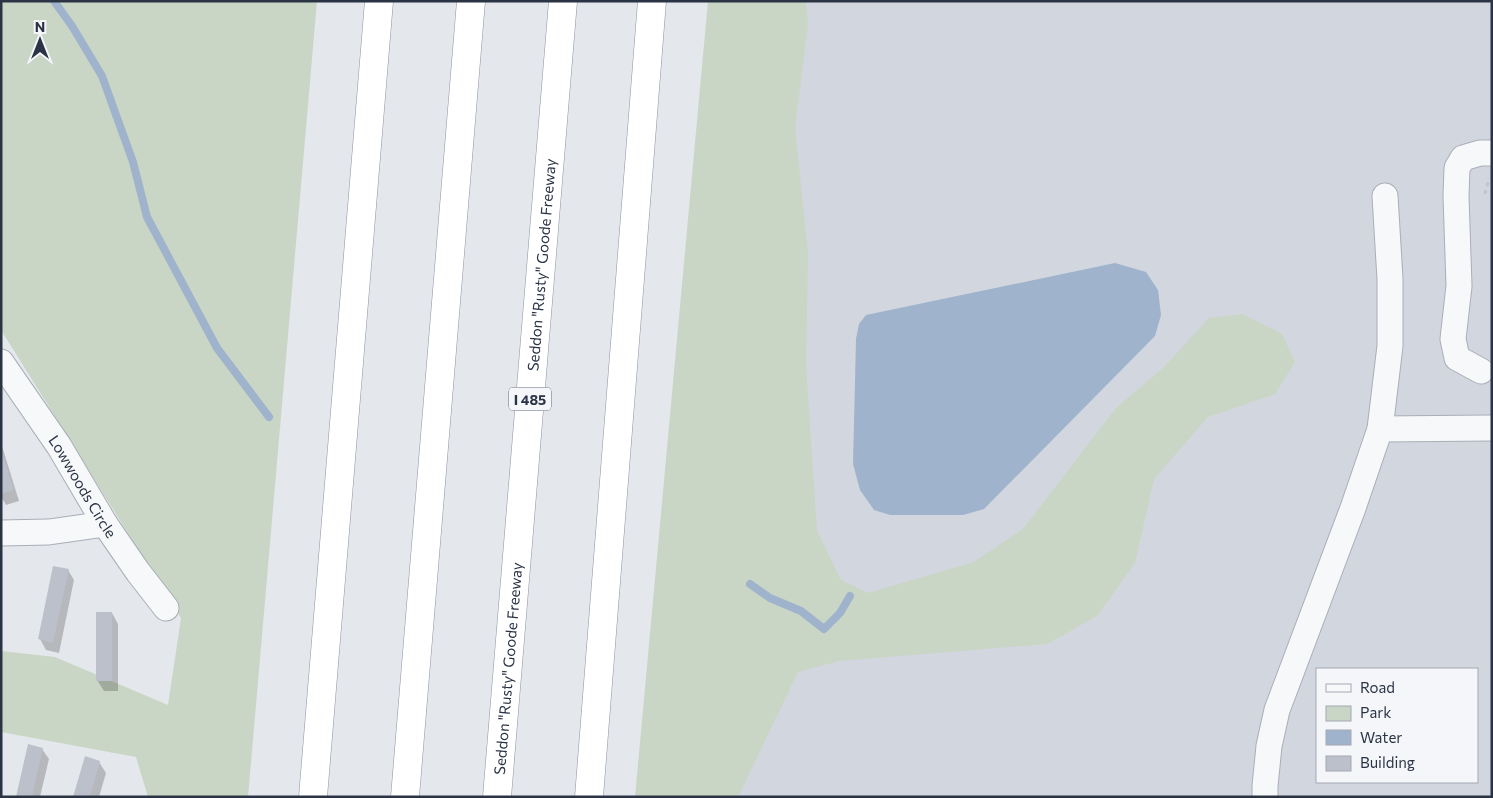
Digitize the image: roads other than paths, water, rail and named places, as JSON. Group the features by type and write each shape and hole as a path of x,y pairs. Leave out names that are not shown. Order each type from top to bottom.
{"highway":[{"path":"313,797 379,1"},
{"path":"405,797 471,1"},
{"name":"Seddon \"Rusty\" Goode Freeway","path":"496,797 563,1"},
{"path":"589,797 652,1"}],"street":[{"path":"1481,371 1457,358 1453,338 1459,286 1456,187 1457,168 1464,158 1480,153 1492,153"},
{"path":"1265,797 1269,746 1277,710 1353,508 1380,430 1390,346 1390,279 1385,196"},
{"name":"Lowwoods Circle","path":"1,362 58,446 105,524 138,572 166,608"},
{"path":"1380,430 1492,428"},
{"path":"1,533 49,532 105,524"}],"water":[{"path":"1115,263 1146,272 1158,290 1161,315 1155,336 984,509 963,515 890,515 874,510 860,490 853,464 856,339 859,324 866,315"}],"waterway":[{"path":"54,1 72,26 102,76 133,162 147,217 217,348 269,417"},
{"path":"750,584 770,598 801,611 824,629 840,613 850,596"}]}
